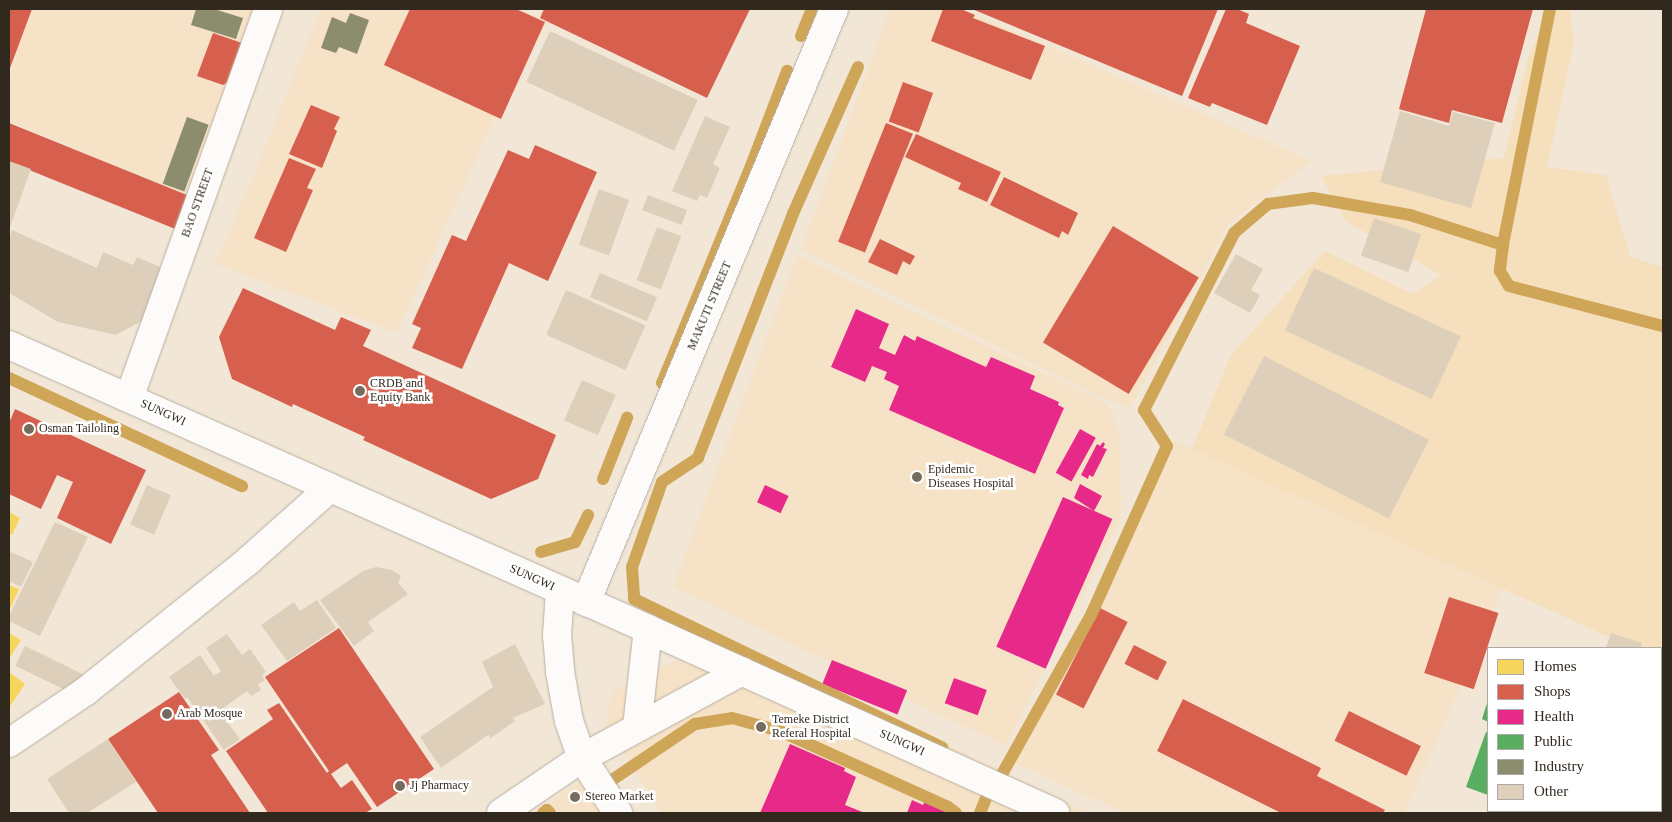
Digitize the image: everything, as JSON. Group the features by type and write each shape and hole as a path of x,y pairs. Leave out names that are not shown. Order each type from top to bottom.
{"street":[{"name":"BAO STREET","path":"129,398 268,9"},
{"name":"MAKUTI STREET","path":"586,602 834,9"},
{"name":"SUNGWI","path":"9,346 648,629 1055,813"},
{"path":"9,743 86,691 248,561 330,488"},
{"path":"560,591 557,635 560,672 569,721 582,758 618,813"},
{"path":"636,727 648,629"},
{"path":"501,813 582,758 742,671"}],"shaded area":[{"path":"28,9 261,9 250,44 186,194 9,121 9,83"},
{"path":"321,9 519,9 547,22 487,135 397,333 215,264 258,165"},
{"path":"890,9 963,9 1312,161 1230,222 1130,408 1099,397 801,250"},
{"path":"1549,9 1570,9 1574,43 1547,167 1606,175 1630,256 1663,268 1663,662 1662,647 1632,647 1192,449 1231,355 1325,251 1413,294 1441,275 1347,222 1321,176 1504,158 1528,58"},
{"name":"Epidemic Diseases Hospital","path":"797,255 1108,404 1120,436 1121,518 1006,746 673,587"},
{"path":"1174,440 1502,589 1434,748 1403,813 1126,813 1009,761"},
{"name":"Temeke District Referal Hospital","path":"708,645 754,654 921,729 969,756 1089,813 662,813 605,724 613,691"},
{"name":"Stereo Market","path":"582,780 603,813 532,813"}],"building: Homes":[{"path":"9,512 20,518 12,535 9,533"},
{"path":"9,585 19,589 9,611"},
{"path":"9,633 21,640 9,659"},
{"path":"9,672 25,684 9,708"}],"building: Shops":[{"path":"9,9 32,9 9,71"},
{"path":"410,9 516,9 545,22 501,119 384,65"},
{"path":"544,9 750,9 707,98 540,18"},
{"path":"943,9 961,9 975,15 973,18 1045,46 1031,80 931,41"},
{"path":"972,9 1218,9 1182,96"},
{"path":"1226,9 1237,9 1249,14 1246,23 1300,46 1267,125 1212,103 1210,107 1188,98"},
{"path":"1426,9 1533,9 1502,123 1452,110 1449,123 1399,109"},
{"path":"213,33 245,44 234,78 223,85 197,76"},
{"path":"903,82 933,93 919,132 889,121"},
{"path":"311,105 340,117 334,129 337,131 322,168 289,154"},
{"path":"9,123 191,196 177,230 9,162"},
{"path":"886,123 913,134 865,253 838,242"},
{"path":"916,134 1001,172 987,202 958,189 961,183 905,157"},
{"path":"535,145 597,172 548,281 509,263 462,369 412,348 421,328 412,324 452,235 466,241 508,150 529,159"},
{"path":"289,158 316,169 307,188 313,190 286,252 254,238"},
{"path":"1004,177 1078,213 1068,235 1062,231 1059,238 990,205"},
{"path":"1113,226 1199,278 1129,394 1043,343"},
{"path":"880,239 915,256 910,265 903,261 897,275 868,262"},
{"name":"CRDB and Equity Bank","path":"243,288 335,330 341,317 371,330 363,346 556,435 538,479 491,499 363,440 365,437 293,404 292,407 232,379 219,337"},
{"path":"15,409 146,470 111,544 57,518 73,482 57,475 41,509 9,494 9,423"},
{"path":"1449,597 1498,613 1474,689 1424,673"},
{"path":"1100,608 1128,622 1084,709 1056,694"},
{"path":"339,628 434,769 377,807 347,763 331,774 341,788 352,780 372,809 365,813 268,813 226,751 273,719 267,710 279,703 327,773 329,771 265,677"},
{"path":"1134,645 1167,662 1157,681 1124,664"},
{"path":"179,692 219,750 211,755 250,813 158,813 108,739"},
{"path":"1183,699 1321,768 1317,776 1385,810 1383,813 1281,813 1157,751"},
{"path":"1349,711 1421,746 1406,776 1335,741"}],"building: Health":[{"path":"856,309 889,324 879,348 895,355 904,335 915,341 917,336 986,367 991,357 1035,376 1030,389 1059,402 1058,405 1064,408 1035,474 889,410 899,386 884,379 887,372 872,366 865,382 831,367"},
{"path":"1080,429 1096,438 1072,481 1056,473"},
{"path":"1103,442 1105,444 1103,448 1107,449 1093,477 1089,475 1088,479 1081,475 1097,444 1100,446"},
{"path":"1080,484 1102,496 1094,511 1074,498"},
{"path":"765,485 789,496 781,513 757,502"},
{"path":"1063,497 1112,519 1046,669 996,647"},
{"path":"832,660 907,690 897,714 822,684"},
{"path":"954,678 987,690 978,715 945,703"},
{"path":"790,744 845,768 844,771 856,777 845,805 865,813 760,813"},
{"path":"912,800 923,805 925,801 952,813 907,813"}],"building: Public":[{"path":"1487,703 1487,722 1482,719"},
{"path":"1486,732 1487,795 1466,787"}],"building: Industry":[{"path":"196,9 214,9 243,18 236,39 191,25"},
{"path":"350,13 369,20 357,54 339,47 336,53 321,48 332,17 346,23"},
{"path":"187,117 209,125 184,192 163,184"}],"building: Other":[{"path":"550,31 698,100 674,151 526,82"},
{"path":"1400,111 1449,126 1453,112 1495,123 1471,208 1380,182"},
{"path":"705,116 730,127 713,164 720,168 707,198 700,195 697,201 672,191"},
{"path":"9,161 31,169 9,230"},
{"path":"599,189 629,200 609,255 579,244"},
{"path":"648,195 687,210 681,225 642,210"},
{"path":"1374,218 1421,234 1408,272 1361,256"},
{"path":"657,227 681,236 661,290 637,280"},
{"path":"12,230 97,268 103,252 133,265 137,257 165,269 145,319 116,335 58,322 9,293 9,239"},
{"path":"1236,254 1263,269 1251,290 1260,295 1250,313 1214,293"},
{"path":"1314,268 1461,336 1432,399 1285,331"},
{"path":"600,273 657,297 647,321 590,297"},
{"path":"566,290 645,325 626,370 546,335"},
{"path":"1264,356 1429,440 1389,518 1224,434"},
{"path":"582,380 616,395 598,435 564,420"},
{"path":"147,485 171,495 154,535 130,525"},
{"path":"55,522 88,537 40,636 9,621 9,616"},
{"path":"11,552 33,562 21,587 9,581 9,557"},
{"path":"376,567 392,570 401,576 398,583 408,594 368,622 374,631 354,646 320,600 363,571"},
{"path":"317,600 336,628 287,661 261,625 294,602 300,611"},
{"path":"1611,633 1642,643 1641,647 1606,647"},
{"path":"227,634 242,655 250,649 266,672 262,675 265,680 258,684 261,690 251,696 247,691 219,711 240,739 224,750 187,697 185,699 169,677 200,655 214,676 221,671 206,648"},
{"path":"515,644 545,704 513,718 515,721 491,738 488,735 441,768 420,737 493,687 482,662"},
{"path":"25,646 86,676 76,696 15,666"},
{"path":"108,739 136,782 87,813 69,813 47,779"}],"waterway":[{"path":"801,36 812,9"},
{"path":"1550,9 1503,245 1500,271 1509,286 1663,326"},
{"path":"858,67 793,214 698,458 662,482 632,567 634,599 942,747"},
{"path":"662,383 751,166 787,71"},
{"path":"980,813 988,793 1001,776 1091,615 1167,446 1144,410 1234,233 1268,204 1313,198 1410,215 1503,245"},
{"path":"9,378 242,486"},
{"path":"603,479 627,418"},
{"path":"541,552 575,542 588,515"},
{"path":"609,782 695,724 732,718 780,731 948,807 956,813"},
{"path":"543,813 547,810 550,813"}],"place":[{"name":"CRDB and Equity Bank","path":"360,391"},
{"name":"Osman Tailoling","path":"29,429"},
{"name":"Epidemic Diseases Hospital","path":"917,477"},
{"name":"Arab Mosque","path":"167,714"},
{"name":"Temeke District Referal Hospital","path":"761,727"},
{"name":"Jj Pharmacy","path":"400,786"},
{"name":"Stereo Market","path":"575,797"}]}
